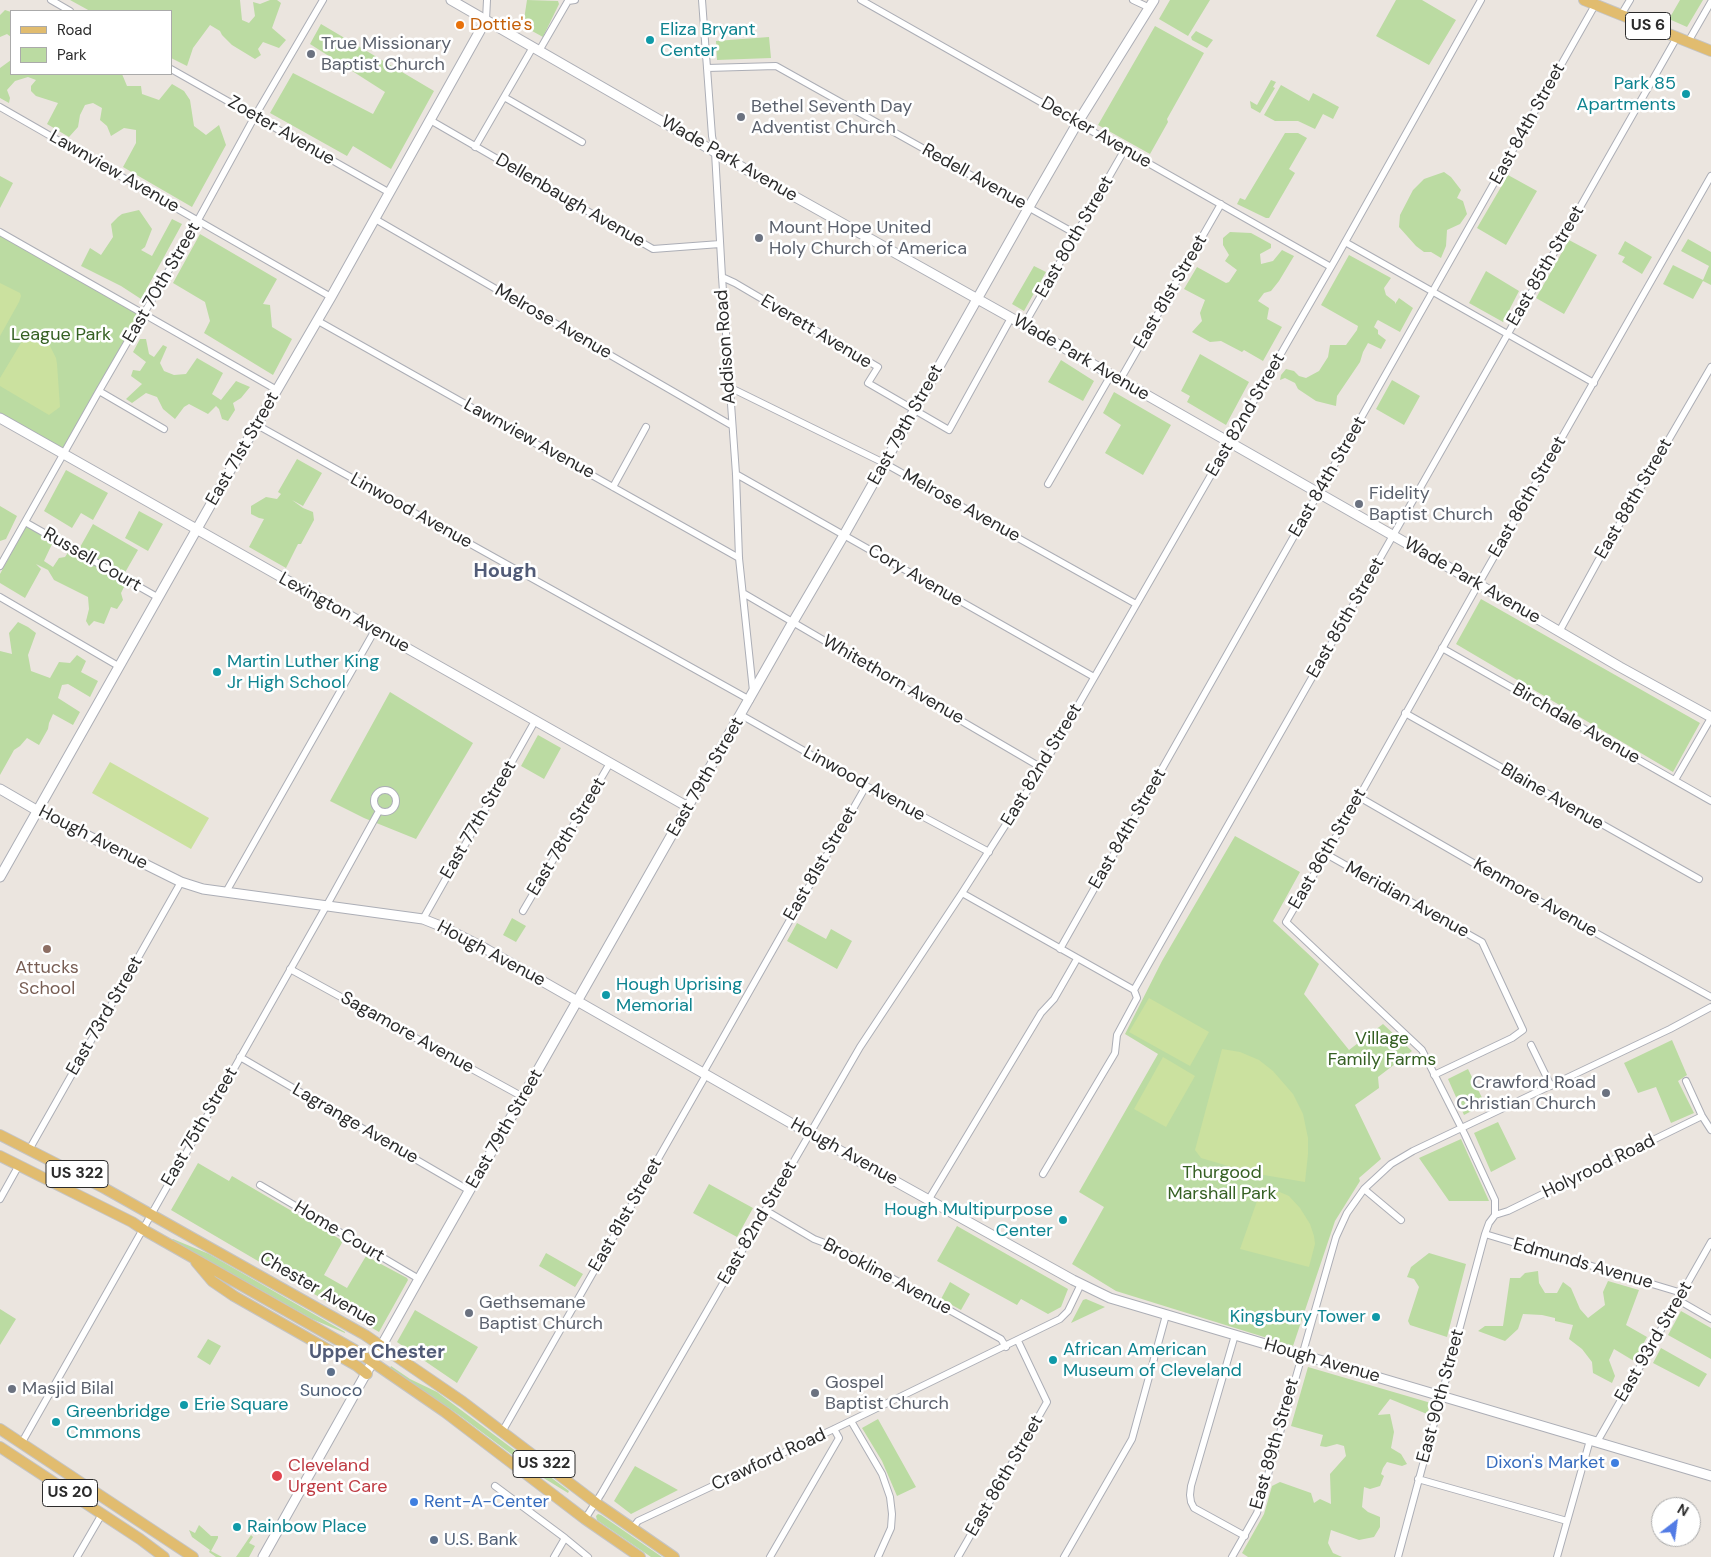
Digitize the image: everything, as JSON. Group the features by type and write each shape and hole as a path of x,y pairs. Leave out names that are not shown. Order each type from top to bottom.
{"main road":[{"name":"US 6","path":"1584,0 1711,51"},
{"name":"Chester Avenue","path":"0,1135 104,1188 365,1335 462,1402 596,1503 674,1557"},
{"name":"Chester Avenue","path":"0,1156 132,1222 338,1340 445,1412 585,1519 640,1557"},
{"path":"194,1258 206,1275 227,1291 357,1366 367,1374"},
{"name":"US 20","path":"0,1429 193,1557"},
{"name":"US 20","path":"0,1447 164,1557"}],"street":[{"path":"50,0 68,10"},
{"name":"Wade Park Avenue","path":"451,0 1711,718"},
{"path":"486,20 487,0"},
{"name":"Addison Road","path":"702,0 712,136 715,152 736,474 739,558 752,697"},
{"name":"Decker Avenue","path":"861,0 1331,267"},
{"path":"1133,0 1152,4"},
{"name":"East 82nd Street","path":"585,1519 860,1046 989,852 1042,768 1331,267 1482,0"},
{"path":"1621,15 1630,0"},
{"name":"East 70th Street","path":"0,566 321,1"},
{"path":"475,146 504,97 571,1"},
{"path":"1688,42 1711,2"},
{"name":"East 79th Street","path":"263,1557 1029,207 1078,122 1152,4"},
{"name":"East 84th Street","path":"1060,948 1596,4"},
{"name":"East 71st Street","path":"0,877 318,321 486,20"},
{"name":"East 85th Street","path":"1043,1174 1115,1053 1117,1035 1137,998 1134,990 1677,38"},
{"name":"Redell Avenue","path":"707,68 776,66 1076,234"},
{"name":"Zoeter Avenue","path":"172,70 390,193"},
{"path":"504,97 582,142"},
{"name":"Lawnview Avenue","path":"0,107 331,297"},
{"name":"Dellenbaugh Avenue","path":"430,120 653,249 720,244"},
{"name":"East 80th Street","path":"1024,325 1126,149"},
{"name":"East 86th Street","path":"1434,1075 1422,1050 1286,922 1359,797 1478,584 1711,176"},
{"name":"East 81st Street","path":"1120,380 1221,204"},
{"name":"Melrose Avenue","path":"375,219 732,425"},
{"path":"0,232 277,390"},
{"path":"1345,242 1594,383"},
{"name":"Everett Avenue","path":"722,277 878,367 868,383 914,410"},
{"path":"914,410 949,430 1011,318"},
{"name":"Lawnview Avenue","path":"318,321 739,558"},
{"name":"East 88th Street","path":"1559,632 1711,367"},
{"path":"1048,484 1111,375"},
{"name":"Melrose Avenue","path":"729,387 884,463 1136,604"},
{"path":"98,391 164,429"},
{"name":"Lexington Avenue","path":"0,418 688,807"},
{"name":"Linwood Avenue","path":"257,425 752,697"},
{"path":"614,487 646,428"},
{"name":"Cory Avenue","path":"736,474 1094,677"},
{"name":"Russell Court","path":"25,522 158,598"},
{"name":"Whitethorn Avenue","path":"743,593 1042,768"},
{"path":"0,597 120,667"},
{"path":"226,892 375,630"},
{"name":"Birchdale Avenue","path":"1442,648 1711,801"},
{"name":"Blaine Avenue","path":"1405,713 1699,879"},
{"name":"Linwood Avenue","path":"741,715 866,786 989,852"},
{"path":"1675,780 1711,718"},
{"name":"East 77th Street","path":"423,919 535,721"},
{"name":"East 78th Street","path":"523,912 610,763"},
{"name":"East 81st Street","path":"502,1432 866,786"},
{"name":"Hough Avenue","path":"0,789 38,811 181,882 203,889 423,919 443,927 486,949 810,1134 1081,1284 1110,1298 1711,1476"},
{"name":"Kenmore Avenue","path":"1359,797 1567,917 1711,997"},
{"name":"East 75th Street","path":"22,1444 379,811"},
{"name":"Meridian Avenue","path":"1326,854 1482,942 1522,1030 1512,1038 1434,1075"},
{"name":"East 73rd Street","path":"29,1150 181,882"},
{"path":"962,893 1134,990"},
{"path":"929,1199 1041,1013 1054,999 1077,959"},
{"name":"Sagamore Avenue","path":"290,969 523,1097"},
{"path":"1401,1220 1364,1189 1383,1170 1399,1159 1711,1007"},
{"path":"1531,1045 1551,1086"},
{"name":"Lagrange Avenue","path":"240,1057 470,1191"},
{"path":"1434,1075 1494,1200 1495,1215"},
{"path":"1686,1081 1702,1116 1711,1130"},
{"name":"Holyrood Road","path":"1495,1215 1507,1212 1702,1116"},
{"path":"0,1199 20,1166"},
{"name":"Home Court","path":"260,1185 419,1280"},
{"name":"East 89th Street","path":"1232,1557 1257,1513 1336,1237 1347,1213 1364,1189"},
{"name":"Brookline Avenue","path":"765,1210 814,1239 838,1248 1001,1339 1006,1347"},
{"name":"East 90th Street","path":"1398,1557 1484,1234 1495,1215"},
{"name":"Edmunds Avenue","path":"1484,1234 1682,1293"},
{"name":"East 93rd Street","path":"1557,1557 1594,1441 1711,1242"},
{"name":"Crawford Road","path":"632,1529 638,1522 1006,1347 1064,1316 1081,1284"},
{"path":"1678,1300 1711,1319"},
{"path":"1064,1557 1132,1439 1166,1315"},
{"path":"1234,1335 1190,1495 1194,1508 1245,1536"},
{"name":"East 86th Street","path":"958,1557 1047,1402 1018,1341"},
{"path":"850,1421 882,1474 890,1497 891,1528 878,1557"},
{"path":"770,1557 839,1438 834,1429"},
{"path":"1418,1479 1567,1521"},
{"path":"495,1486 588,1557"},
{"path":"77,1557 102,1514"},
{"path":"554,1557 565,1538"}],"green space":[{"path":"70,0 240,0 242,20 249,23 255,16 253,2 260,4 270,0 277,0 281,3 272,28 286,40 279,48 263,42 258,49 261,55 255,59 232,45 220,31 210,25 193,48 187,66 172,58 172,10 88,10"},
{"path":"527,0 558,1 559,4 543,37 523,26"},
{"path":"1170,0 1210,0 1188,36 1159,19"},
{"path":"1396,0 1422,0 1456,20 1429,65 1376,36"},
{"path":"1680,0 1703,0 1687,27 1669,19"},
{"path":"5,10 10,12 10,36 7,34 0,37 0,15"},
{"path":"321,24 434,91 391,169 353,146 347,156 270,113 293,73 373,114 385,92 310,44"},
{"path":"1155,26 1204,53 1167,119 1168,122 1150,154 1098,125"},
{"path":"1196,31 1213,40 1207,48 1192,40 1191,37"},
{"path":"769,37 771,58 717,60 716,41"},
{"path":"10,61 10,75 122,75 127,86 141,86 142,94 159,100 172,84 184,91 190,100 194,126 206,135 219,125 226,145 192,207 123,167 136,143 136,130 124,128 111,136 107,126 100,120 102,108 93,103 85,105 80,115 78,127 69,137 47,124 58,103 36,96 31,91 31,86 36,80 28,77 15,81 7,90 10,98 9,103 0,98 0,68"},
{"path":"1271,80 1276,82 1273,87 1275,88 1260,113 1251,108 1250,101 1257,105"},
{"path":"1281,85 1309,101 1313,93 1339,107 1333,119 1323,114 1315,129 1298,121 1275,121 1264,115"},
{"path":"1285,133 1298,133 1307,138 1289,169 1295,173 1269,218 1266,218 1237,204 1240,198 1245,200"},
{"path":"1444,172 1451,177 1461,190 1457,198 1463,201 1467,214 1460,224 1447,230 1446,246 1441,258 1431,252 1424,252 1399,227 1400,215 1413,190 1424,179"},
{"path":"1508,175 1537,191 1506,245 1477,228"},
{"path":"0,176 13,183 0,208"},
{"path":"139,210 152,229 145,247 141,250 152,256 172,219 182,224 141,299 121,286 81,266 90,248 101,255 113,237 111,224 118,217 122,214"},
{"name":"League Park","path":"0,232 144,313 63,455 0,418"},
{"path":"1230,232 1251,233 1271,244 1271,248 1260,254 1261,264 1273,261 1282,250 1294,256 1271,291 1264,293 1258,301 1269,308 1267,319 1282,327 1263,361 1244,350 1242,352 1221,341 1210,342 1192,332 1202,321 1200,313 1205,300 1184,289 1197,267 1226,283 1229,282 1237,270 1225,261 1229,255 1223,245 1223,238"},
{"path":"200,234 277,279 263,304 270,305 272,327 292,339 273,375 204,333 210,321 205,302 173,283"},
{"path":"1688,239 1711,252 1711,285 1703,281 1693,299 1663,284 1673,265 1703,280 1709,266 1681,251"},
{"path":"1569,240 1597,255 1564,314 1536,298"},
{"path":"1625,241 1652,257 1642,274 1622,262 1625,257 1618,254"},
{"path":"1349,255 1391,278 1384,288 1386,295 1395,304 1399,298 1413,308 1400,332 1377,321 1374,327 1378,330 1378,334 1386,340 1381,349 1368,343 1360,362 1337,396 1336,406 1316,401 1298,389 1295,383 1285,378 1280,380 1281,375 1286,369 1306,378 1319,371 1328,357 1330,345 1346,345 1357,330 1358,326 1321,305"},
{"path":"1034,266 1046,272 1024,311 1012,304"},
{"path":"1486,271 1519,291 1503,322 1469,303"},
{"path":"0,283 20,293 21,296 0,336"},
{"path":"38,337 44,339 50,346 57,364 60,407 49,415 0,386 0,378 24,338"},
{"path":"140,339 146,339 149,354 154,357 163,345 167,347 160,363 164,371 174,375 186,374 197,358 223,373 212,394 221,400 236,381 250,387 241,398 233,403 235,410 228,421 222,419 216,406 208,414 189,404 184,407 175,419 163,409 157,397 146,393 132,403 126,399 142,384 131,376 133,370 140,371 146,362 133,352"},
{"path":"1200,354 1249,382 1226,425 1187,402 1190,396 1181,391"},
{"path":"1061,360 1094,381 1083,401 1048,382"},
{"path":"1392,380 1420,396 1404,425 1376,409"},
{"path":"1114,392 1171,425 1143,475 1105,453 1121,425 1103,413"},
{"path":"297,459 322,473 303,506 292,500 313,512 314,520 301,544 298,544 286,568 249,547 264,519 251,514 251,506 266,497 277,499 281,494 278,492"},
{"path":"66,470 108,493 93,520 81,513 72,528 44,511"},
{"path":"0,506 17,516 6,539 0,541"},
{"path":"139,511 163,524 148,551 125,538"},
{"path":"93,524 138,550 123,576 79,549"},
{"path":"26,526 45,536 41,540 53,542 44,561 53,567 59,558 65,557 69,551 126,583 121,593 123,600 117,609 111,607 104,624 94,621 89,626 86,621 89,609 88,597 54,580 48,570 36,564 41,569 25,598 0,583 0,574"},
{"path":"1481,599 1700,723 1673,772 1456,644"},
{"path":"18,622 36,633 28,655 31,671 50,678 59,662 70,663 77,655 86,661 81,672 98,681 90,697 68,684 62,685 58,698 80,712 73,725 53,714 48,729 39,745 27,738 14,750 0,775 0,651 12,654 9,633"},
{"path":"390,692 473,743 416,839 364,818 330,801"},
{"path":"538,735 561,748 544,779 521,766"},
{"path":"110,762 209,818 191,849 92,793"},
{"name":"Thurgood Marshall Park","path":"1235,836 1300,872 1273,921 1319,964 1304,994 1349,1050 1383,1024 1412,1051 1378,1077 1379,1088 1355,1105 1381,1159 1359,1178 1360,1181 1335,1221 1293,1346 1116,1291 1072,1264 1104,1207 1079,1192 1158,1054 1125,1034 1162,961"},
{"path":"512,918 526,926 516,942 503,935"},
{"path":"797,923 826,939 831,929 852,941 837,969 787,941"},
{"path":"1149,998 1209,1032 1190,1066 1129,1032"},
{"path":"1672,1040 1687,1075 1678,1081 1694,1113 1671,1123 1656,1087 1638,1093 1624,1063"},
{"path":"1222,1049 1240,1052 1259,1060 1273,1071 1293,1094 1303,1114 1308,1138 1305,1182 1252,1173 1201,1158 1195,1150"},
{"path":"1163,1057 1195,1076 1166,1127 1134,1109"},
{"path":"1468,1069 1485,1104 1464,1115 1448,1079"},
{"path":"1498,1122 1516,1159 1491,1172 1474,1133"},
{"path":"1461,1139 1489,1201 1449,1201 1419,1158"},
{"path":"198,1163 229,1181 232,1176 343,1241 324,1275 347,1288 366,1256 407,1278 408,1280 379,1332 171,1210"},
{"path":"709,1184 753,1208 737,1237 693,1213"},
{"path":"1262,1187 1268,1187 1289,1196 1300,1208 1310,1224 1315,1244 1309,1267 1240,1249"},
{"path":"957,1226 1068,1289 1061,1307 1048,1314 1021,1299 1017,1305 937,1261"},
{"path":"173,1239 209,1254 345,1333 312,1319"},
{"path":"546,1253 583,1274 575,1287 539,1266"},
{"path":"1429,1253 1466,1264 1447,1337 1410,1325 1408,1321 1419,1287 1414,1279 1407,1277 1411,1267"},
{"path":"1538,1271 1539,1283 1545,1293 1557,1293 1563,1282 1571,1288 1580,1309 1588,1318 1605,1305 1603,1292 1608,1281 1639,1290 1626,1325 1647,1337 1634,1361 1614,1349 1609,1360 1615,1376 1612,1383 1593,1373 1592,1362 1582,1349 1569,1339 1573,1325 1555,1321 1555,1318 1523,1314 1518,1329 1505,1341 1478,1331 1485,1326 1503,1326 1510,1278 1520,1278 1525,1273"},
{"path":"950,1282 970,1294 961,1310 941,1299"},
{"path":"1086,1299 1105,1307 1071,1323 1083,1300"},
{"path":"0,1309 16,1319 0,1345"},
{"path":"415,1310 478,1347 457,1383 397,1342"},
{"path":"1681,1311 1711,1328 1711,1359 1668,1335"},
{"path":"208,1339 221,1346 210,1365 197,1357"},
{"path":"1661,1348 1707,1374 1699,1387 1653,1363"},
{"path":"391,1366 410,1379 437,1392 569,1491 568,1493 542,1477 459,1415 390,1368"},
{"path":"1308,1367 1431,1403 1427,1414 1390,1399 1378,1415 1390,1414 1394,1432 1391,1448 1401,1454 1407,1464 1402,1466 1387,1462 1381,1474 1384,1476 1380,1486 1370,1489 1364,1487 1362,1507 1380,1517 1380,1527 1374,1537 1359,1540 1331,1530 1328,1543 1333,1553 1342,1557 1248,1557 1242,1553 1264,1514 1272,1486 1280,1482 1311,1493 1314,1503 1320,1499 1331,1504 1330,1474 1346,1456 1344,1446 1337,1444 1326,1447 1320,1446 1323,1435 1291,1426"},
{"path":"878,1419 916,1487 897,1496 882,1461 862,1428"},
{"path":"635,1466 678,1490 631,1514 614,1501"},
{"path":"598,1514 662,1557 651,1557 597,1520 596,1516"},
{"path":"199,1525 211,1536 218,1536 211,1551 222,1557 216,1557 209,1552 210,1550 192,1537 189,1530 195,1533"},
{"path":"251,1535 253,1537 249,1543 255,1546 249,1557 236,1557"}],"place":[{"name":"Dottie's","path":"460,25"},
{"name":"Eliza Bryant Center","path":"650,40"},
{"name":"True Missionary Baptist Church","path":"311,54"},
{"name":"Park 85 Apartments","path":"1686,94"},
{"name":"Bethel Seventh Day Adventist Church","path":"741,117"},
{"name":"Mount Hope United Holy Church of America","path":"759,238"},
{"name":"Fidelity Baptist Church","path":"1359,504"},
{"name":"Martin Luther King Jr High School","path":"217,672"},
{"name":"Attucks School","path":"47,949"},
{"name":"Hough Uprising Memorial","path":"606,995"},
{"name":"Crawford Road Christian Church","path":"1606,1093"},
{"name":"Hough Multipurpose Center","path":"1063,1220"},
{"name":"Gethsemane Baptist Church","path":"469,1313"},
{"name":"Kingsbury Tower","path":"1376,1317"},
{"name":"African American Museum of Cleveland","path":"1053,1360"},
{"name":"Sunoco","path":"331,1372"},
{"name":"Masjid Bilal","path":"12,1389"},
{"name":"Gospel Baptist Church","path":"815,1393"},
{"name":"Erie Square","path":"184,1405"},
{"name":"Greenbridge Cmmons","path":"56,1422"},
{"name":"Dixon's Market","path":"1615,1463"},
{"name":"Cleveland Urgent Care","path":"277,1476"},
{"name":"Rent-A-Center","path":"414,1502"},
{"name":"Rainbow Place","path":"237,1527"},
{"name":"U.S. Bank","path":"434,1540"}],"district":[{"name":"Hough","path":"505,572"},
{"name":"Upper Chester","path":"377,1353"}],"park label":[{"name":"Village Family Farms","path":"1382,1049"}]}
